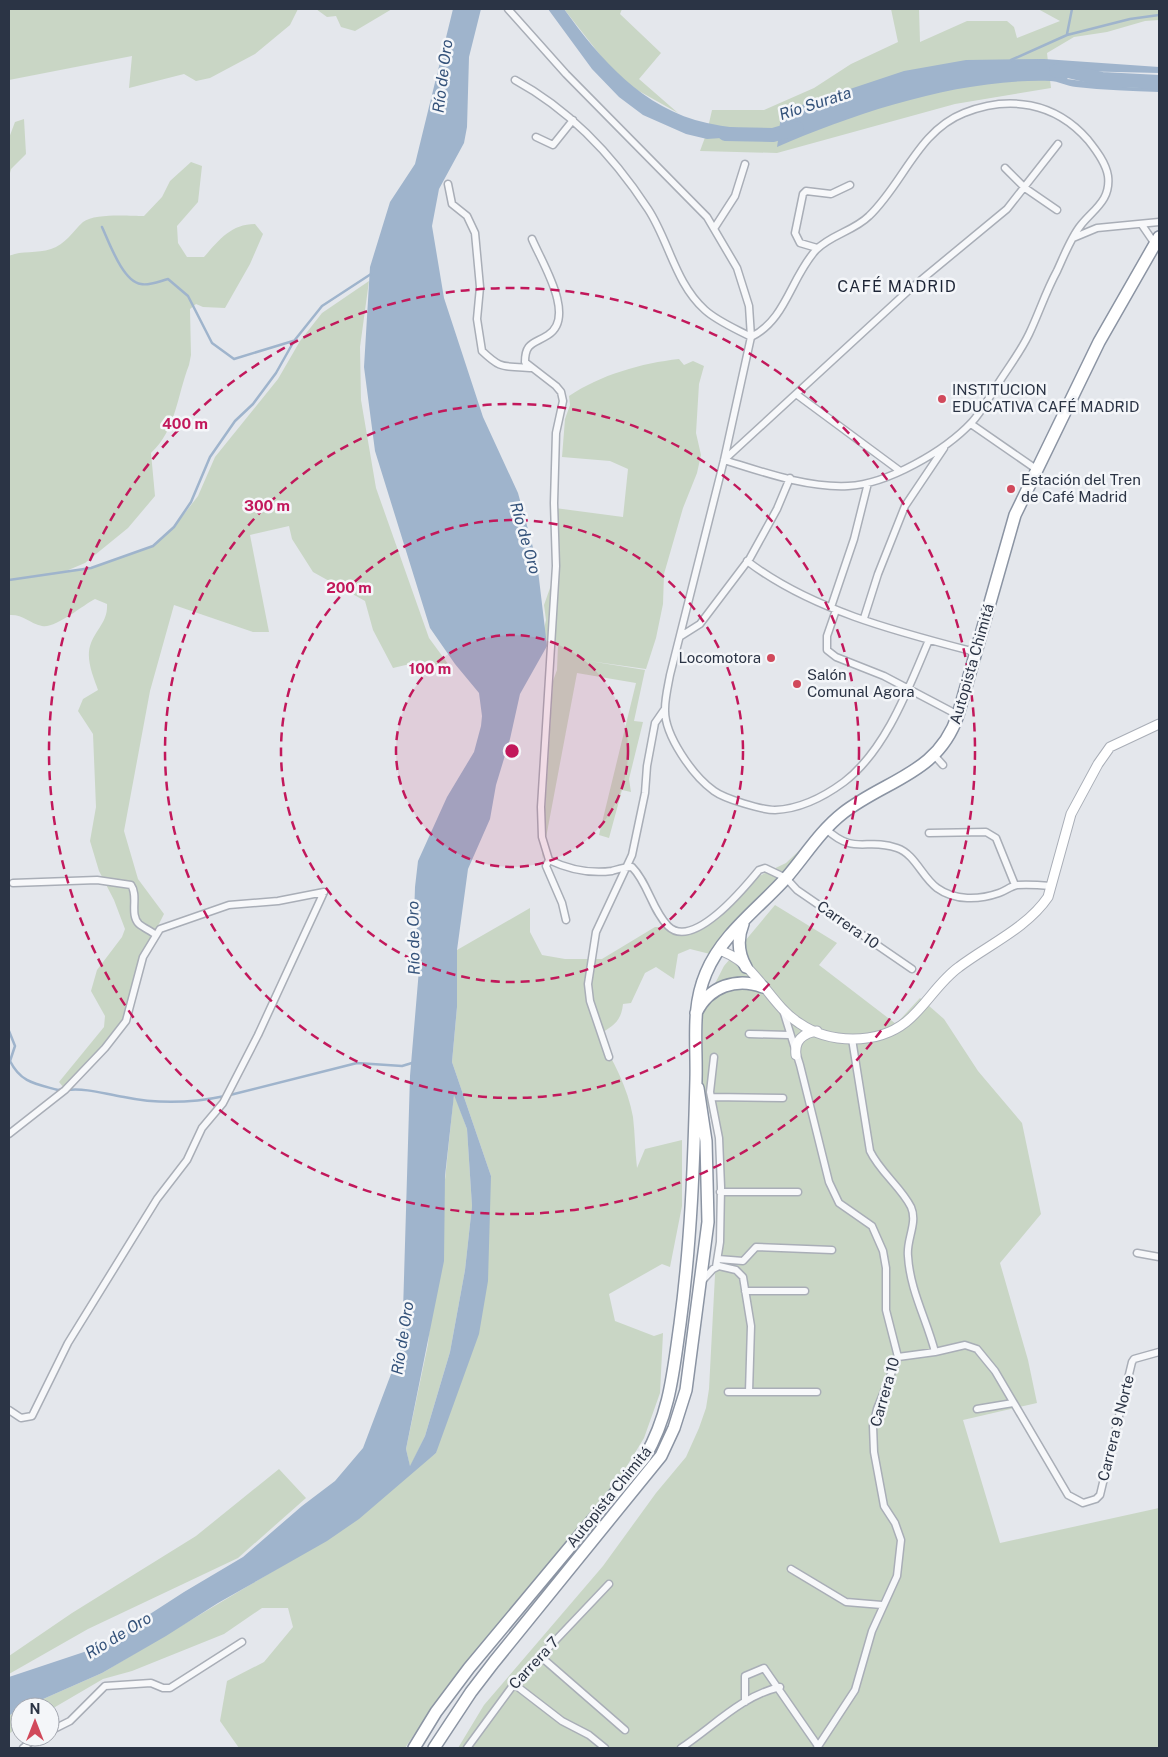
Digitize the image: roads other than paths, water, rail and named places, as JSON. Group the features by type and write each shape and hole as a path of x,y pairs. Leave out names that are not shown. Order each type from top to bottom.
{"highway":[{"name":"Autopista Chimitá","path":"414,1748 436,1712 469,1668 645,1457 661,1427 672,1382 688,1260 696,1079 695,1017 700,985 718,950 750,913 786,878 826,829 844,813 919,768 946,743 958,715 1015,515 1099,342 1157,240"},
{"path":"746,967 740,955 738,941 743,924 750,913"},
{"path":"695,1017 706,999 723,986 743,982 763,987"},
{"name":"Autopista Chimitá","path":"434,1748 471,1692 494,1662 661,1456 674,1428 686,1390 708,1222 704,1114 696,1079"}],"street":[{"path":"508,9 561,68 667,174 715,227 737,268 748,306 751,337 724,460 670,675 664,710 655,723 647,766 645,793 632,855 596,932 588,984 590,1001 609,1057"},
{"path":"516,80 536,92 573,120 617,166 661,230 684,286 706,312 751,337"},
{"path":"724,460 790,478 846,486 868,483 900,471 946,445 971,424 984,408 1029,334 1080,225 1104,200 1108,192 1108,175 1101,159 1083,135 1054,113 1038,106 1006,102 993,103 964,113 936,131 868,218 817,248 774,319 760,333 751,337"},
{"path":"536,137 552,144 573,120"},
{"path":"724,460 909,290 1007,209 1058,144"},
{"path":"715,227 735,196 745,164"},
{"path":"1004,168 1025,188 1057,210"},
{"path":"448,184 452,204 467,216 476,233 480,286 477,319 482,351 497,365 505,368 530,368"},
{"path":"817,248 800,243 795,233 803,194 806,191 831,194 850,185"},
{"path":"1073,238 1097,228 1159,222"},
{"path":"1142,225 1157,240"},
{"path":"532,239 554,286 559,311 556,327 548,335 534,340 525,352 524,362 556,386 561,392 563,401 556,433 554,503 556,566 540,807 542,837 550,860 568,869 604,871 626,867"},
{"path":"796,394 900,471"},
{"path":"971,424 1036,469"},
{"path":"864,618 878,574 905,506 946,445"},
{"path":"681,636 700,624 747,562 777,509 790,478"},
{"path":"868,483 826,636 827,650 836,657 873,671 958,715"},
{"path":"747,562 804,596 834,609 929,640 975,652"},
{"path":"664,710 674,741 689,767 715,792 760,808 775,810 804,804 826,793 845,780 864,762 885,733 908,689 929,640"},
{"path":"718,950 732,955 746,967 783,1010 799,1024 816,1032 841,1039 872,1037 889,1032 905,1022 957,968 1037,910 1048,897 1071,814 1098,764 1110,747 1159,724"},
{"path":"934,756 943,765"},
{"path":"826,829 839,841 845,843 882,844 901,849 912,859 929,881 939,889 959,897 976,898 987,896 1015,885 1051,886"},
{"path":"929,833 986,832 992,835 996,838 1015,885"},
{"path":"550,860 546,866 562,903 566,920"},
{"name":"Carrera 10","path":"626,867 632,867 637,872 657,911 669,927 678,932 695,929 722,911 759,870 764,868 786,878 797,890 912,969"},
{"path":"13,883 96,880 131,885 134,890 135,918 138,923 156,935"},
{"path":"9,1134 66,1090 105,1048 126,1021 144,957 160,929 229,905 278,901 324,892 258,1035 223,1103 202,1128 187,1160 157,1199 68,1343 32,1416 21,1418 9,1410"},
{"name":"Carrera 10","path":"783,1010 834,1197 844,1207 872,1226 880,1241 886,1268 886,1310 898,1357 877,1409 873,1426 879,1486 884,1506 895,1523 901,1540 897,1576 882,1605 854,1690 818,1747"},
{"path":"796,1055 796,1047 801,1038 808,1033 816,1032"},
{"path":"749,1034 790,1035"},
{"path":"852,1039 870,1151 876,1163 912,1211 913,1222 908,1256 918,1306 928,1326 935,1352"},
{"path":"701,1282 716,1267 718,1259 719,1138 711,1097 710,1080 714,1057"},
{"path":"711,1097 783,1098"},
{"path":"720,1192 798,1192"},
{"path":"718,1259 742,1261 756,1247 832,1250"},
{"path":"1137,1253 1159,1257"},
{"path":"716,1267 722,1266 739,1272 743,1277 751,1326 749,1392"},
{"path":"745,1291 805,1291"},
{"path":"898,1357 968,1345 977,1349 996,1371 1013,1403 977,1409"},
{"name":"Carrera 9 Norte","path":"1013,1403 1068,1495 1083,1503 1096,1499 1100,1495 1132,1362 1134,1359 1159,1352"},
{"path":"728,1392 816,1392"},
{"path":"791,1569 846,1602 882,1605"},
{"name":"Carrera 7","path":"467,1748 514,1684 609,1584"},
{"path":"60,1726 70,1721 105,1686 151,1683 163,1688 170,1688 242,1642"},
{"path":"540,1656 625,1730"},
{"path":"745,1702 745,1676 764,1668 780,1687 818,1747"},
{"path":"514,1684 562,1721 590,1734 605,1748"},
{"path":"680,1748 704,1733 722,1716 769,1690 780,1687"}],"water":[{"name":"Río de Oro","path":"453,9 481,9 469,57 467,127 464,143 439,189 432,226 444,298 483,417 518,493 537,562 547,646 520,694 510,739 496,785 490,819 468,869 457,950 457,1007 452,1062 491,1176 488,1281 479,1334 436,1453 359,1519 327,1541 218,1603 102,1673 48,1697 10,1697 9,1716 9,1677 99,1647 184,1592 243,1557 302,1506 335,1481 363,1448 402,1345 410,1076 421,946 414,917 418,861 447,797 474,752 482,716 479,693 455,664 430,628 375,451 364,367 370,267 390,202 415,164","holes":["454,1095 467,1129 472,1206 465,1270 450,1352 425,1436 410,1466 406,1449 444,1261 445,1176"]},
{"path":"548,9 564,9 593,46 625,80 663,106 684,116 707,123 779,134 707,139 686,134 643,115 619,97 592,69"},
{"path":"1044,59 1159,67 1159,73 1075,71 1067,79 1126,87 1159,88 1159,92 1086,88 1050,81 981,85 946,91 875,110 841,121 777,147 781,112 904,71 966,60"}],"waterway":[{"path":"1067,34 1072,9"},
{"path":"1011,60 1067,35 1130,19 1159,15"},
{"path":"1056,71 1064,70 1102,79 1159,82"},
{"name":"Río Surata","path":"725,134 773,135 797,128"},
{"path":"102,227 117,260 128,276 134,282 141,284 151,284 168,279 188,296 212,343 234,359 293,341"},
{"path":"9,580 91,568 153,546 174,527 191,502 210,457 235,421 253,404 276,373 294,341 322,306 371,274"},
{"path":"9,1031 15,1046 10,1061 19,1074 30,1082 58,1090 63,1089"},
{"path":"230,1095 357,1063 402,1066 412,1063"},
{"path":"67,1090 89,1091 162,1102 200,1100 225,1096"}],"place":[{"name":"INSTITUCION EDUCATIVA CAFÉ MADRID","path":"942,399"},
{"name":"Estación del Tren de Café Madrid","path":"1011,489"},
{"name":"Locomotora","path":"771,658"},
{"name":"Salón Comunal Agora","path":"797,684"}],"district":[{"name":"CAFÉ MADRID","path":"897,286"}]}
